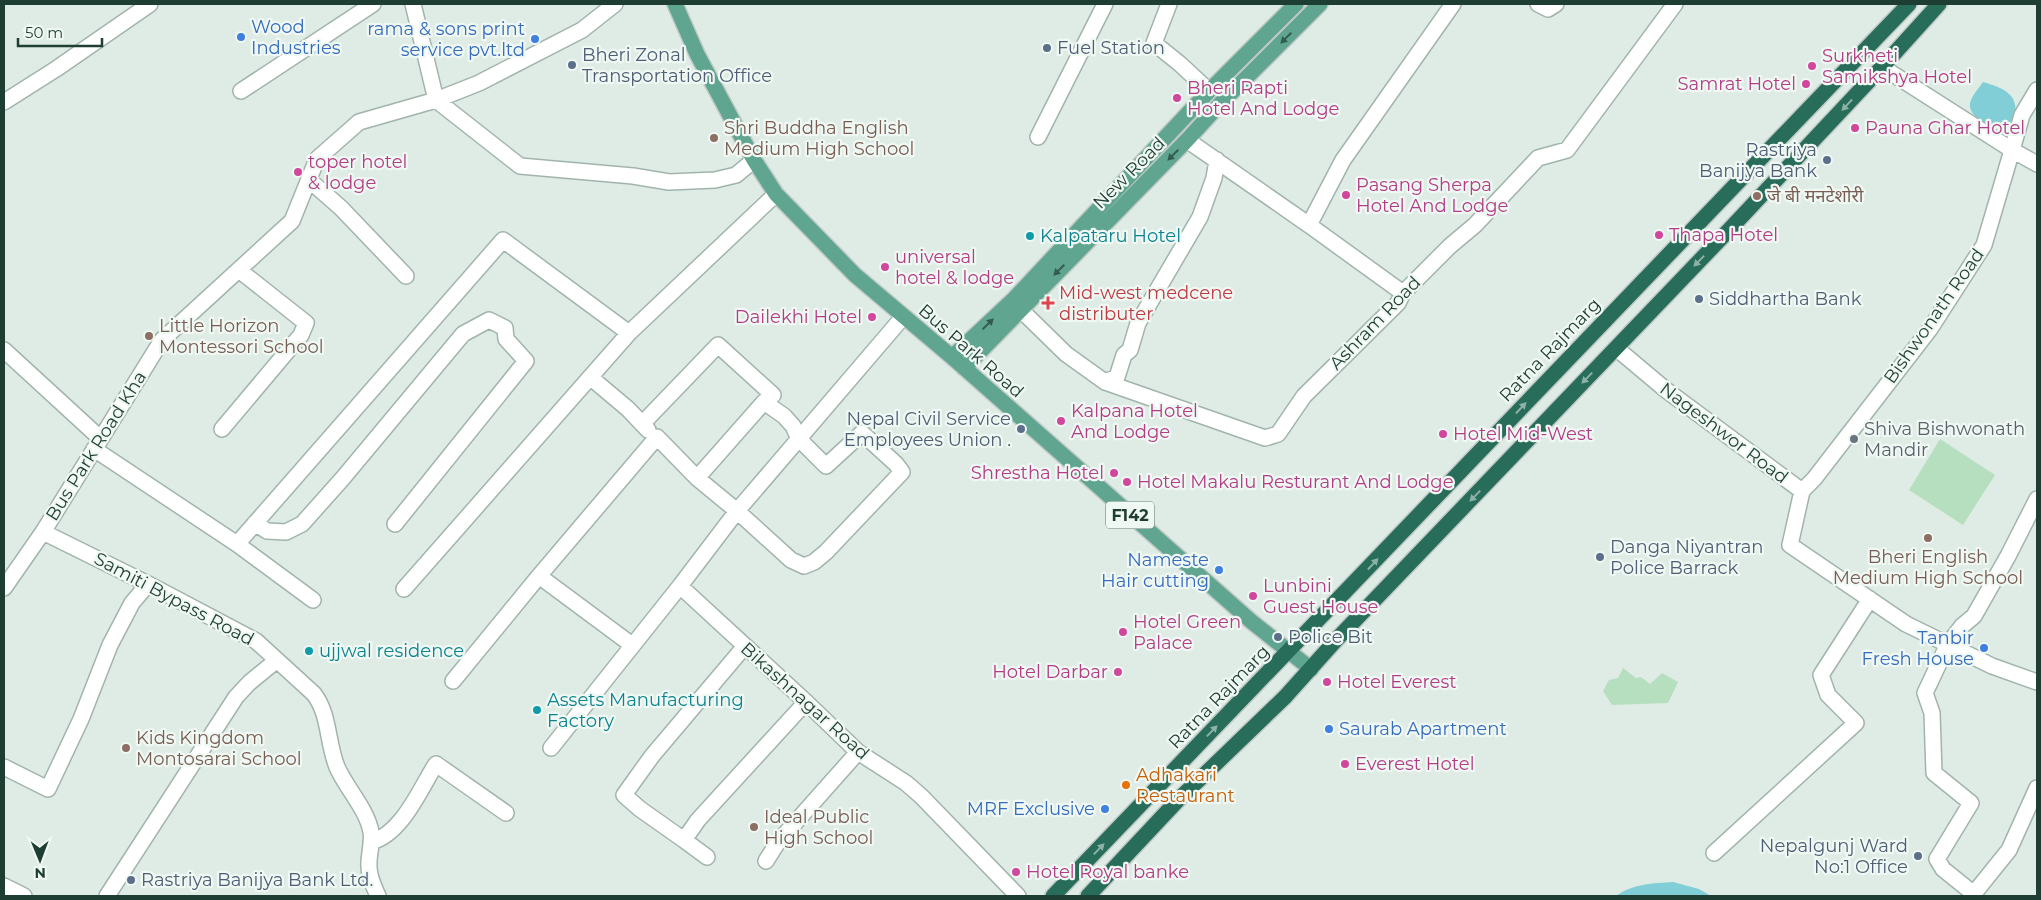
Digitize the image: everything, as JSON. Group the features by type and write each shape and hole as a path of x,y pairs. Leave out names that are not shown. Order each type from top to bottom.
{"highway":[{"name":"Ratna Rajmarg","path":"1054,896 1909,4"},
{"path":"1088,896 1178,800 1285,697 1337,638 1616,348 1882,67 1939,4"}],"main road":[{"name":"Bus Park Road","path":"674,4 754,160 776,194 856,276 952,357 1288,652 1311,669"},
{"path":"952,357 1014,299 1209,91 1296,4"},
{"name":"New Road","path":"964,368 1220,104 1320,4"}],"street":[{"path":"4,102 56,69 150,4"},
{"path":"241,92 373,4"},
{"path":"413,4 436,100 520,166 633,176 669,182 715,180 736,175 754,160"},
{"name":"Bus Park Road Kha","path":"4,588 43,532 162,340 292,221 317,159 360,122 436,100 479,83 582,30 616,4"},
{"path":"1038,137 1105,4"},
{"path":"1169,4 1154,43 1209,91"},
{"path":"1308,225 1343,160 1453,4"},
{"path":"1538,4 1548,8 1556,4"},
{"name":"Ashram Road","path":"1020,309 1066,354 1104,382 1265,438 1278,434 1304,396 1398,303 1403,294 1450,246 1475,225 1538,158 1566,150 1675,4"},
{"path":"1882,67 2037,164"},
{"name":"Bishwonath Road","path":"1802,491 1814,479 1930,329 1984,245 2022,114 2037,90"},
{"path":"1187,140 1403,294"},
{"path":"1104,382 1117,377 1124,355 1130,350 1138,323 1179,250 1196,226 1209,194 1217,160"},
{"path":"309,180 341,208 406,276"},
{"path":"404,588 629,332 776,194"},
{"path":"237,544 502,240 629,332"},
{"path":"222,429 301,336 306,323 239,270"},
{"path":"551,748 737,511 903,317"},
{"path":"255,523 267,531 286,532 302,524 343,478 463,334 489,320 505,328 506,339 526,360 395,524"},
{"path":"642,424 718,345 773,395 764,402 697,478"},
{"name":"Nageshwor Road","path":"1616,348 1666,390 1802,491 1790,545 1906,624 1992,666 2037,682"},
{"path":"4,350 97,444 314,600"},
{"path":"590,377 628,409 697,478 791,560 804,566 814,562 826,552 902,472 862,432 826,466 799,439 793,426 784,416 764,402"},
{"path":"453,681 657,437"},
{"path":"2037,499 1974,616 1962,626 1948,644 1925,693 1932,713 1934,773 1971,803 1937,859 1943,869 1973,895 2010,850 2037,788"},
{"name":"Samiti Bypass Road","path":"43,532 148,584 256,641 314,694 321,704 331,750 338,768 369,824 371,842 369,867 371,880 378,896"},
{"path":"539,576 632,645"},
{"path":"4,767 48,789 81,718 110,645 132,603 148,584"},
{"name":"Bikashnagar Road","path":"680,586 858,752 921,796 1018,896"},
{"path":"1714,853 1856,723 1828,695 1821,675 1870,599"},
{"path":"707,858 624,795 652,756 746,646"},
{"path":"107,896 236,697 249,683 277,660"},
{"path":"684,840 698,820 806,702"},
{"path":"766,861 778,842 858,752"},
{"path":"371,842 380,840 398,825 436,764 506,813"},
{"path":"4,886 24,896"}],"green space":[{"path":"1940,439 1995,475 1963,525 1909,490"},
{"path":"1623,668 1636,678 1641,677 1650,684 1662,673 1678,682 1668,703 1612,705 1603,691 1609,680 1618,678"}],"water":[{"path":"1983,82 2005,90 2010,94 2015,105 2013,121 2003,126 1997,126 1986,123 1972,113 1970,108 1971,100"},
{"path":"1673,882 1699,889 1711,896 1616,896 1636,887"}],"place":[{"name":"Wood Industries","path":"241,37"},
{"name":"rama & sons print service pvt.ltd","path":"535,39"},
{"name":"Fuel Station","path":"1047,48"},
{"name":"Bheri Zonal Transportation Office","path":"572,65"},
{"name":"Surkheti Samikshya Hotel","path":"1812,66"},
{"name":"Samrat Hotel","path":"1806,84"},
{"name":"Bheri Rapti Hotel And Lodge","path":"1177,98"},
{"name":"Pauna Ghar Hotel","path":"1855,128"},
{"name":"Shri Buddha English Medium High School","path":"714,138"},
{"name":"Rastriya Banijya Bank","path":"1827,160"},
{"name":"toper hotel & lodge","path":"298,172"},
{"name":"Pasang Sherpa Hotel And Lodge","path":"1346,195"},
{"name":"जे बी मनटेशोरी","path":"1757,196"},
{"name":"Thapa Hotel","path":"1659,235"},
{"name":"Kalpataru Hotel","path":"1030,236"},
{"name":"universal hotel & lodge","path":"885,267"},
{"name":"Siddhartha Bank","path":"1699,299"},
{"name":"Mid-west medcene distributer","path":"1048,303"},
{"name":"Dailekhi Hotel","path":"872,317"},
{"name":"Little Horizon Montessori School","path":"149,336"},
{"name":"Kalpana Hotel And Lodge","path":"1061,421"},
{"name":"Nepal Civil Service Employees Union .","path":"1021,429"},
{"name":"Hotel Mid-West","path":"1443,434"},
{"name":"Shiva Bishwonath Mandir","path":"1854,439"},
{"name":"Shrestha Hotel","path":"1114,473"},
{"name":"Hotel Makalu Resturant And Lodge","path":"1127,482"},
{"name":"Bheri English Medium High School","path":"1928,538"},
{"name":"Danga Niyantran Police Barrack","path":"1600,557"},
{"name":"Nameste Hair cutting","path":"1219,570"},
{"name":"Lunbini Guest House","path":"1253,596"},
{"name":"Hotel Green Palace","path":"1123,632"},
{"name":"Police Bit","path":"1278,637"},
{"name":"Tanbir Fresh House","path":"1984,648"},
{"name":"ujjwal residence","path":"309,651"},
{"name":"Hotel Darbar","path":"1118,672"},
{"name":"Hotel Everest","path":"1327,682"},
{"name":"Assets Manufacturing Factory","path":"537,710"},
{"name":"Saurab Apartment","path":"1329,729"},
{"name":"Kids Kingdom Montosarai School","path":"126,748"},
{"name":"Everest Hotel","path":"1345,764"},
{"name":"Adhakari Restaurant","path":"1126,785"},
{"name":"MRF Exclusive","path":"1105,809"},
{"name":"Ideal Public High School","path":"754,827"},
{"name":"Nepalgunj Ward No:1 Office","path":"1918,856"},
{"name":"Hotel Royal banke","path":"1016,872"},
{"name":"Rastriya Banijya Bank Ltd.","path":"131,880"}]}
